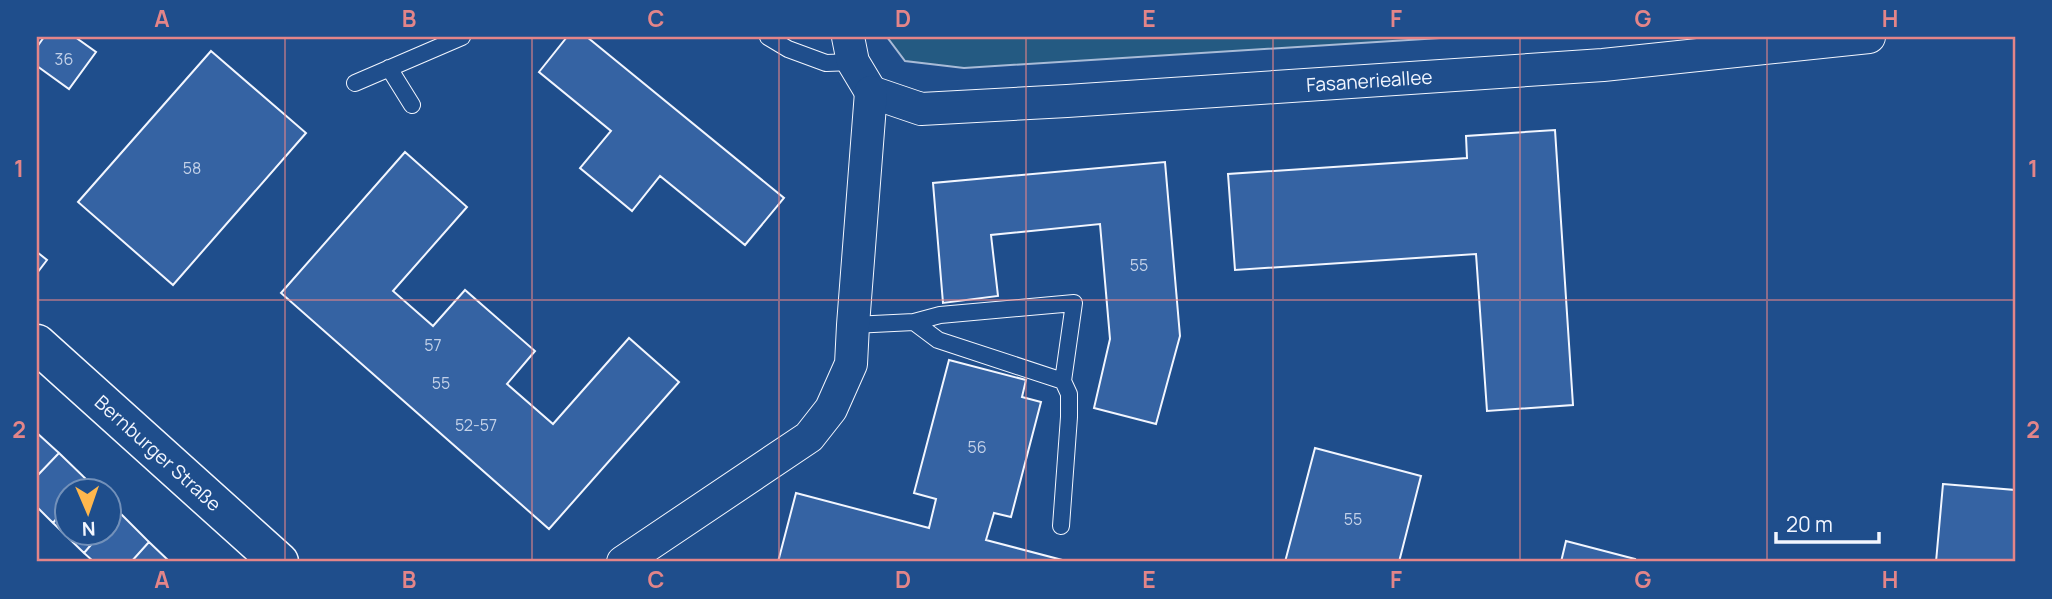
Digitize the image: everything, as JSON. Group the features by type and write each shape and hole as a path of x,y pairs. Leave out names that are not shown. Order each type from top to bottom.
{"main road":[{"name":"Bernburger Straße","path":"37,344 279,562"}],"street":[{"name":"Fasanerieallee","path":"871,92 922,108 1001,104 1590,66 1869,37"},
{"path":"623,562 809,437 831,409 851,364 871,92 850,49"}],"lane":[{"path":"355,83 462,37"},
{"path":"768,37 788,49 826,63 850,49"},
{"path":"389,68 412,105"},
{"path":"853,326 914,322 940,315 1074,303 1063,381 1069,394 1069,416 1061,526"},
{"path":"914,322 938,340 1063,381"}],"shaded area":[{"path":"887,37 1456,37 964,68 905,61"}],"building":[{"path":"44,37 75,37 96,52 69,89 37,66 37,47"},
{"path":"567,37 587,37 784,198 745,245 660,176 632,211 580,168 611,131 539,72"},
{"path":"211,51 306,133 173,285 78,202"},
{"path":"1555,130 1573,405 1487,411 1476,254 1235,270 1228,174 1467,158 1466,136"},
{"path":"405,152 467,207 393,291 433,326 465,290 535,351 507,384 553,424 629,338 679,382 549,529 281,293"},
{"path":"1165,162 1180,336 1156,424 1094,408 1110,339 1100,224 991,235 998,296 943,303 933,183"},
{"path":"37,252 47,260 37,273"},
{"path":"949,360 1026,380 1022,397 1041,402 1011,517 994,513 986,540 1070,562 778,562 796,493 929,528 936,499 914,493"},
{"path":"37,433 59,453 37,476"},
{"path":"1315,448 1421,476 1399,562 1285,562"},
{"path":"59,453 83,476 52,476 52,522 37,507 37,476"},
{"path":"1943,484 2015,490 2015,562 1936,562"},
{"path":"122,515 149,542 131,562 94,562 84,553 90,546 122,546"},
{"path":"1566,541 1635,559 1634,562 1561,562"},
{"path":"149,542 170,562 131,562"},
{"path":"77,546 90,546 84,553"}]}
